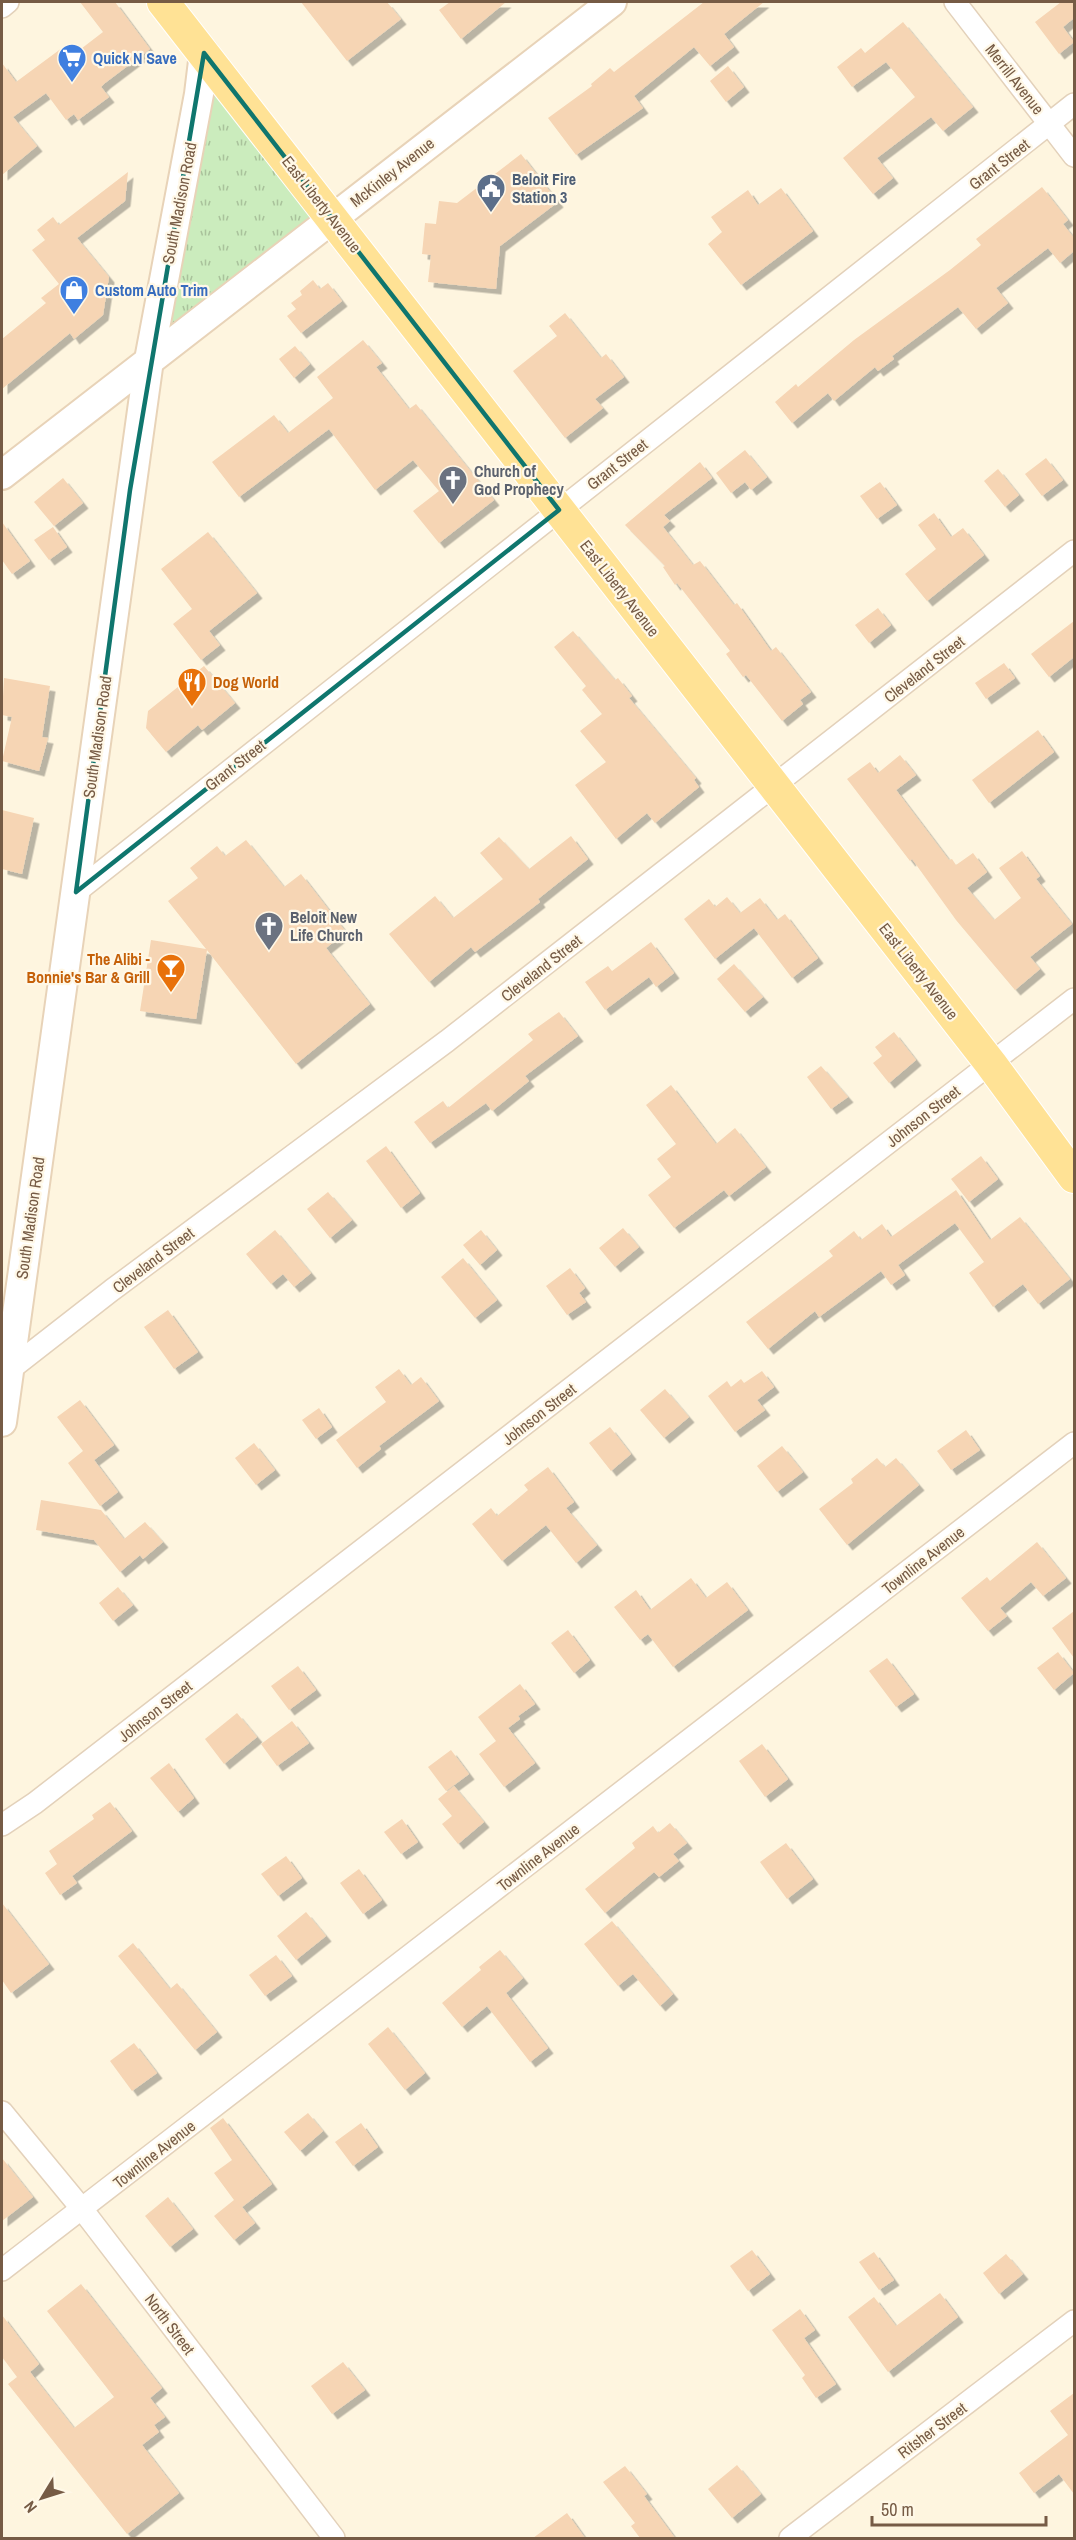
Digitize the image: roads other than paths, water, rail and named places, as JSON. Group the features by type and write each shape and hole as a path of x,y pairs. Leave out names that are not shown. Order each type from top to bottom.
{"main road":[{"name":"East Liberty Avenue","path":"163,2 991,1064 1074,1177"},
{"name":"McKinley Avenue","path":"2,475 612,2"},
{"name":"South Madison Road","path":"2,1422 5,1373 76,892 149,360 199,94 204,53"}],"street":[{"path":"2,7 8,2"},
{"name":"Merrill Avenue","path":"955,2 1074,156"},
{"name":"Grant Street","path":"76,892 1074,104"},
{"name":"Cleveland Street","path":"5,1373 447,1041 1074,551"},
{"name":"Johnson Street","path":"2,1825 35,1803 329,1577 1074,999"},
{"name":"Townline Avenue","path":"2,2270 1074,1443"},
{"name":"North Street","path":"2,2112 82,2209 334,2538"},
{"name":"Ritsher Street","path":"790,2538 1074,2320"}],"place":[{"name":"Quick N Save","path":"72,84"},
{"name":"Beloit Fire Station 3","path":"491,214"},
{"name":"Custom Auto Trim","path":"74,316"},
{"name":"Church of God Prophecy","path":"453,506"},
{"name":"Dog World","path":"192,708"},
{"name":"Beloit New Life Church","path":"269,952"},
{"name":"The Alibi - Bonnie's Bar & Grill","path":"171,994"}]}
